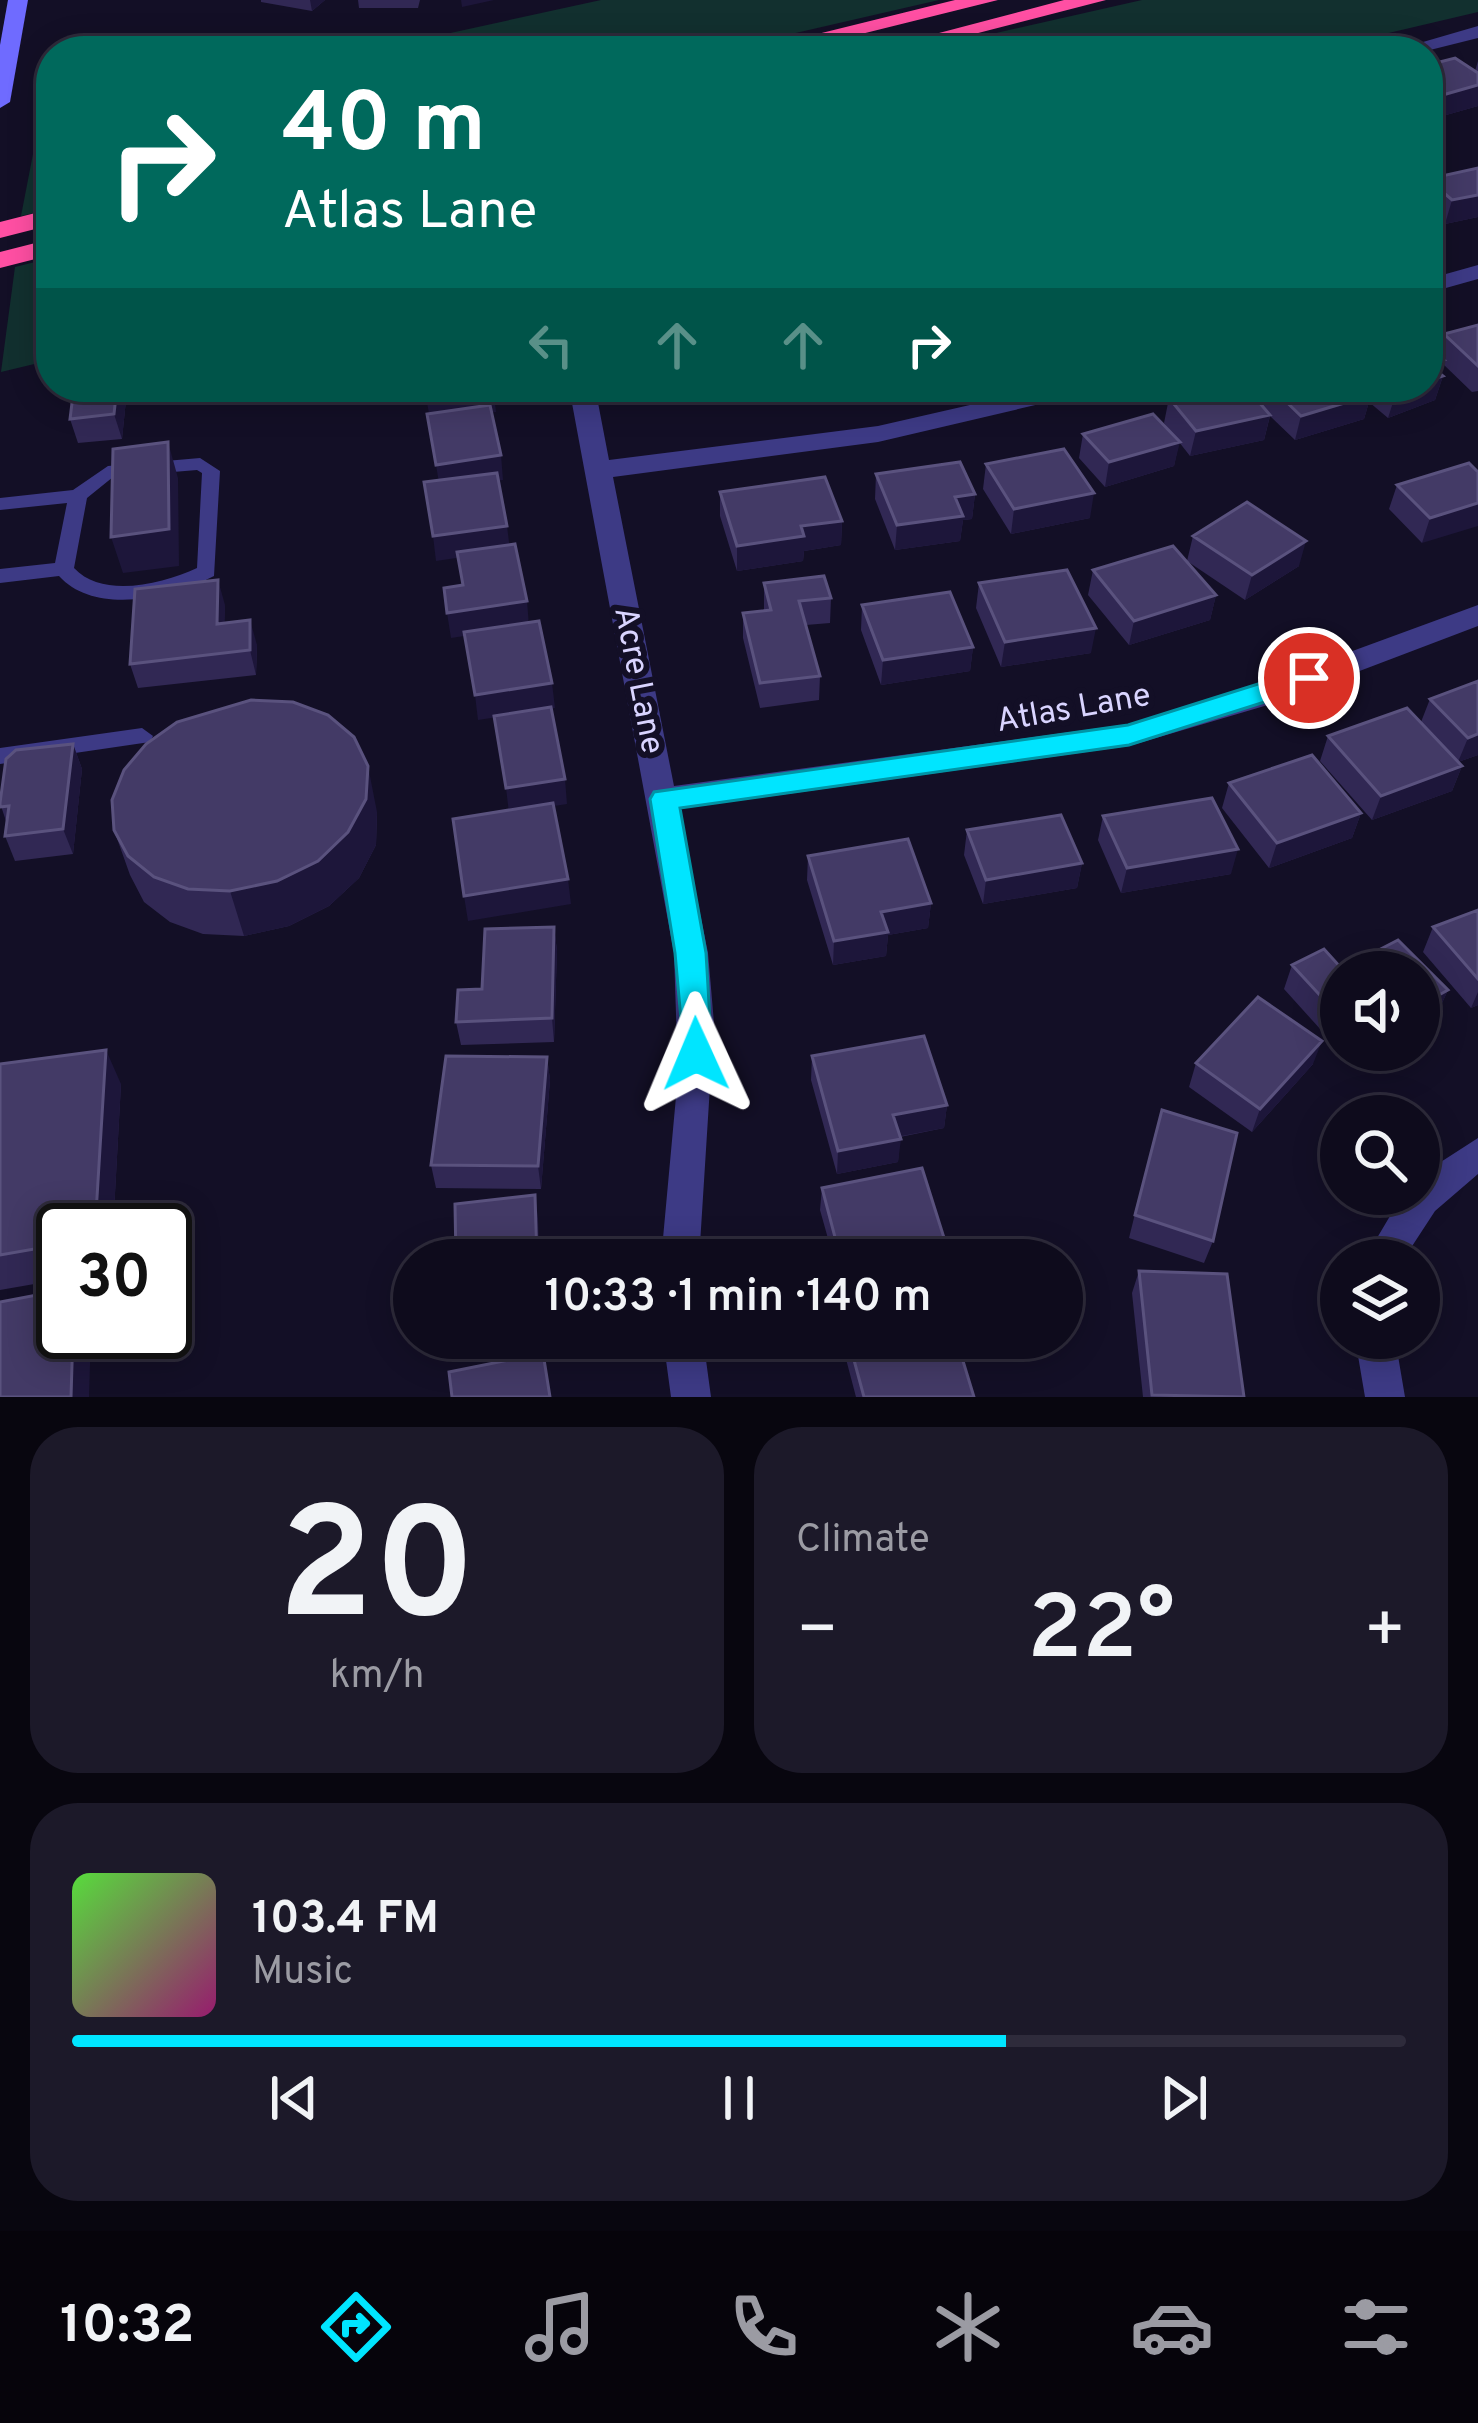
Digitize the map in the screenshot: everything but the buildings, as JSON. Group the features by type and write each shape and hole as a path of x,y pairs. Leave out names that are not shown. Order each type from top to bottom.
{"highway":[{"path":"827,36 986,0"},
{"path":"937,36 1094,0"},
{"path":"0,230 36,221"},
{"path":"0,260 36,251"}],"street":[{"path":"0,103 18,0"},
{"path":"1443,41 1478,32"},
{"path":"1443,282 1478,272"},
{"name":"Acre Lane","path":"585,402 664,799 697,1016 681,1239"},
{"path":"599,470 878,434 1017,402"},
{"name":"Atlas Lane","path":"664,799 1129,735 1267,694 1478,615"},
{"path":"1393,1239 1407,1210 1440,1177 1478,1154"},
{"path":"686,1359 691,1397"},
{"path":"1379,1359 1385,1397"}],"lane":[{"path":"0,504 78,496 108,472 200,464 211,471 207,572 193,581 99,593 78,585 64,569"},
{"path":"64,569 78,496"},
{"path":"0,576 64,569"},
{"path":"0,756 142,736"}],"green space":[{"path":"601,0 939,0 782,36 437,36"},
{"path":"1142,0 1478,0 1478,12 1376,36 983,36"},
{"path":"36,138 36,212 21,216"},
{"path":"36,262 36,364 1,372 15,267"}],"route":[{"path":"696,1054 691,953 664,799 946,764 1129,735 1309,678"}]}
